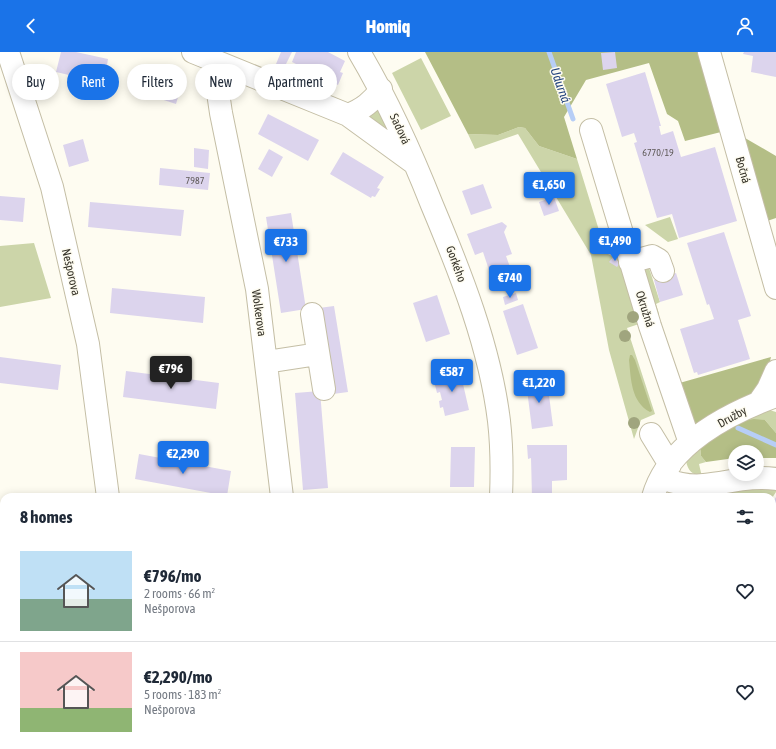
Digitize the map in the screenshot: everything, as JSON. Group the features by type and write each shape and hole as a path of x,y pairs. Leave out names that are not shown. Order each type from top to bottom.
{"street":[{"name":"Nešporova","path":"8,52 52,186 88,344 107,493"},
{"name":"Sadová","path":"359,52 380,89 416,164"},
{"name":"Bočná","path":"709,52 776,288"},
{"path":"203,56 348,115 416,164"},
{"name":"Wolkerova","path":"203,56 221,113 257,289 282,493"},
{"path":"348,115 362,109 373,100 380,89"},
{"name":"Okružná","path":"591,130 630,262 690,443"},
{"name":"Gorkého","path":"416,164 467,293 485,354 499,420 502,452 502,493"},
{"path":"630,262 652,256 659,260 663,271"},
{"path":"312,314 324,388"},
{"path":"266,362 318,354"},
{"path":"767,399 776,371"},
{"name":"Družby","path":"690,443 735,414 767,399"},
{"path":"651,434 661,480"},
{"path":"661,480 690,443"},
{"path":"661,480 703,486 752,477 776,479"},
{"path":"692,485 704,493"}],"green space":[{"path":"425,52 705,52 725,131 685,141 678,121 667,114 649,63 586,80 564,117 577,159 539,146 525,128 519,127 498,135 468,134"},
{"path":"421,58 451,116 421,130 392,73"},
{"path":"378,108 391,133 369,119 369,116"},
{"path":"519,127 525,128 539,146 577,159 606,253 622,261 642,323 627,328 655,414 641,420 634,439 609,350 591,255 518,134 475,149 468,134 498,135"},
{"path":"745,138 776,156 776,218 767,221"},
{"path":"670,217 678,239 668,242 645,225"},
{"path":"34,243 51,298 0,307 0,246"},
{"path":"649,268 660,302 656,304 659,314 656,315 641,269"},
{"path":"630,355 632,355 635,360 652,411 650,412 639,402 633,389 630,375"},
{"path":"771,357 766,377 753,393 692,433 676,384"},
{"path":"766,409 776,412 776,433 765,420 743,421"},
{"path":"754,419 765,420 776,433 776,458 764,458 764,445 728,445 728,459 706,462 701,456 700,446 743,421"},
{"path":"700,446 701,456 706,462 699,464 702,477 691,472 686,461"},
{"path":"776,484 775,493 730,492"}],"building":[{"path":"61,52 76,52 108,59 107,64 67,64 67,75 59,73 58,64"},
{"path":"281,52 292,52 286,64 276,64"},
{"path":"296,52 328,52 345,61 340,72 343,73 338,85 337,64 296,64 292,62"},
{"path":"615,52 617,68 603,70 601,53"},
{"path":"744,52 776,52 776,77 751,72 753,56 743,54"},
{"path":"645,72 661,126 659,126 661,135 673,131 681,157 715,147 737,221 679,238 672,214 657,218 634,143 637,142 634,133 622,137 606,84"},
{"path":"164,100 177,100 176,104"},
{"path":"268,114 319,140 308,161 258,134"},
{"path":"83,139 89,161 69,167 63,145"},
{"path":"194,148 209,150 208,169 194,167"},
{"path":"269,149 283,157 272,177 258,169"},
{"path":"343,152 384,177 377,188 380,189 375,197 372,196 371,198 330,174"},
{"path":"160,168 210,173 208,190 159,185"},
{"path":"483,184 492,208 471,215 462,191"},
{"path":"0,196 25,198 23,222 0,220"},
{"path":"554,197 559,211 544,216 539,202"},
{"path":"90,202 184,210 181,236 88,227"},
{"path":"291,213 306,309 281,313 266,217"},
{"path":"502,222 507,226 504,232 512,254 506,256 514,278 494,285 483,252 475,255 467,234"},
{"path":"724,232 751,316 738,320 750,359 698,375 697,372 694,373 680,329 714,319 709,304 707,305 687,243"},
{"path":"613,257 620,263 617,267 609,262"},
{"path":"676,273 683,295 660,302 654,280"},
{"path":"112,288 205,297 203,323 110,313"},
{"path":"516,293 518,300 505,305 503,297"},
{"path":"437,295 450,334 426,342 413,303"},
{"path":"523,304 538,348 517,355 503,311"},
{"path":"334,306 348,392 333,394 319,308"},
{"path":"0,357 61,365 58,390 0,383"},
{"path":"126,371 219,383 216,409 123,397"},
{"path":"460,371 469,410 445,416 443,407 440,408 439,401 442,400 440,392 437,393 435,385 438,384 436,376"},
{"path":"547,380 553,426 532,429 526,382"},
{"path":"320,391 328,488 303,490 295,393"},
{"path":"527,445 567,445 567,480 552,481 552,493 532,493 531,458 528,459"},
{"path":"451,447 475,447 474,487 450,487"},
{"path":"139,454 231,471 227,493 211,493 135,479"}],"waterway":[{"name":"Udurná","path":"549,52 573,119"},
{"path":"738,428 776,445"}]}
